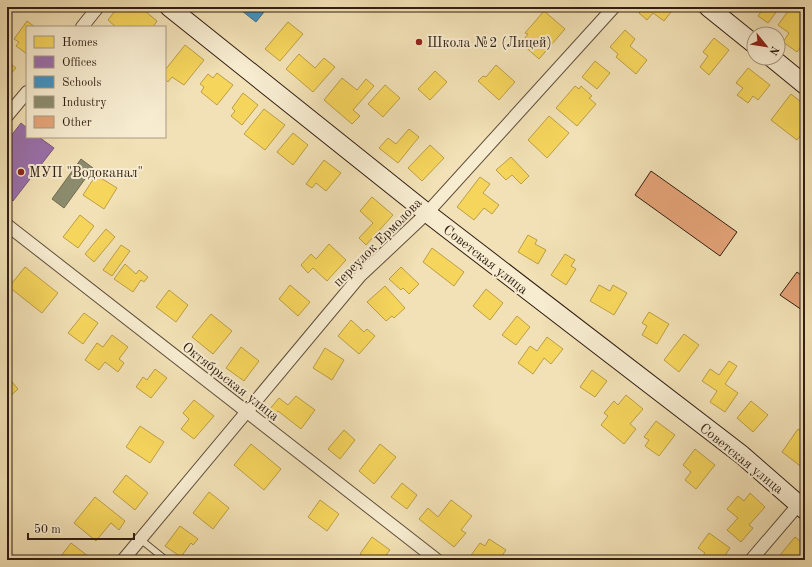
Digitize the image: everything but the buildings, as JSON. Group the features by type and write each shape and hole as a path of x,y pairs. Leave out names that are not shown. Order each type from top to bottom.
{"main road":[{"name":"Советская улица","path":"169,7 427,213 803,503"},
{"path":"708,7 746,38"},
{"path":"782,66 805,85"}],"street":[{"path":"83,26 98,7"},
{"name":"переулок Ермолова","path":"123,560 360,276 427,213 614,7"},
{"path":"7,116 26,93"},
{"name":"Октябрьская улица","path":"7,225 438,560"},
{"path":"751,560 803,503"}],"lane":[{"path":"140,539 166,560"}],"place":[{"name":"Школа №2 (Лицей)","path":"419,42"},
{"name":"МУП \"Водоканал\"","path":"21,172"}]}
